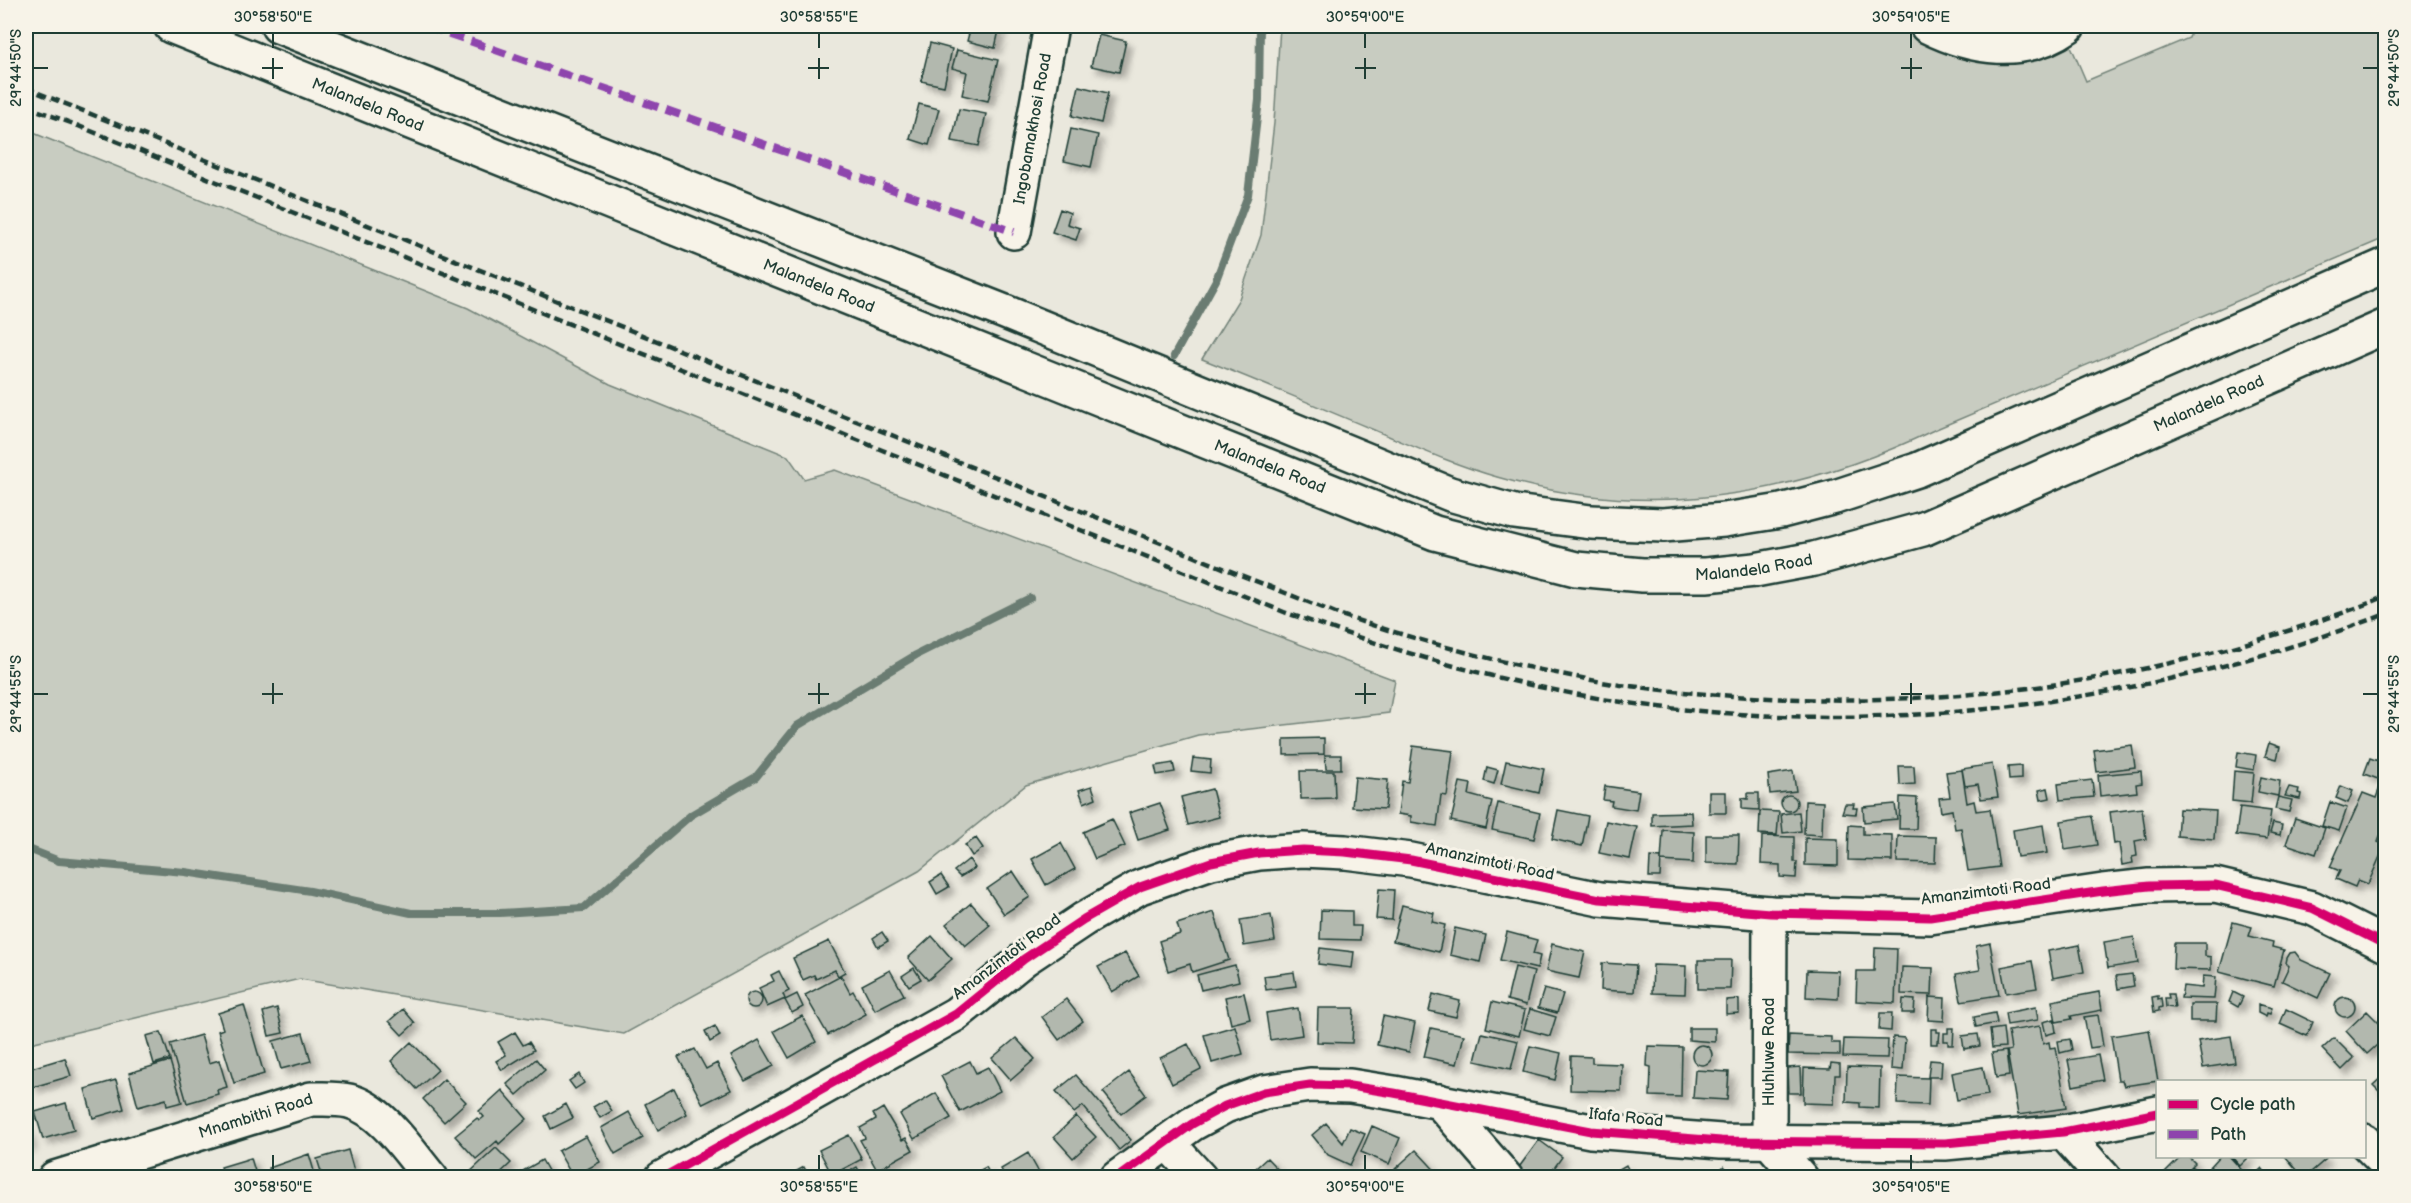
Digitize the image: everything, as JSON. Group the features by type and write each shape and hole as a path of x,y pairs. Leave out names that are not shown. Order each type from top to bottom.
{"main road":[{"name":"Malandela Road","path":"171,26 1435,533 1576,569 1642,575 1706,575 1755,570 1814,559 1923,529 2385,326"},
{"path":"278,26 994,308 1450,494 1514,512 1591,522 1664,525 1724,520 1781,511 1835,497 1917,470 2385,265"},
{"name":"Ingobamakhosi Road","path":"1014,232 1051,26"},
{"path":"1928,26 1988,47 2011,48 2045,39 2068,26"},
{"name":"Amanzimtoti Road","path":"662,1178 956,1014 1024,959 1084,919 1140,887 1211,862 1270,852 1303,850 1345,852 1411,860 1600,899 1770,913 1930,917 2103,891 2149,886 2215,885 2312,908 2385,945"},
{"name":"Hluhluwe Road","path":"1769,1141 1770,913"},
{"name":"Ifafa Road","path":"1117,1178 1192,1124 1225,1106 1264,1092 1310,1085 1350,1086 1592,1131 1721,1141 1945,1143 2063,1132 2156,1113"},
{"name":"Mnambithi Road","path":"55,1178 311,1099 348,1100 368,1108 431,1178"},
{"path":"1439,1101 1506,1178"},
{"path":"2063,1132 2104,1178"},
{"path":"1769,1141 1802,1178"},
{"path":"1167,1142 1200,1178"},
{"path":"2366,1143 2385,1163"}],"shaded area":[{"path":"1280,26 1902,26 1975,56 2068,39 2086,81 2189,38 2193,26 2385,26 2385,238 1881,453 1828,472 1774,486 1720,495 1665,499 1609,498 1553,490 1497,477 1450,461 1202,359 1239,299 1261,235 1274,123"},
{"path":"26,130 468,308 610,384 788,456 804,479 835,470 1395,680 1389,713 1198,735 1026,785 919,871 624,1034 300,979 26,1044"}],"building":[{"path":"971,26 1000,26 995,48 967,41"},
{"path":"1099,35 1126,41 1119,72 1091,66"},
{"path":"930,43 952,49 944,86 921,81"},
{"path":"957,50 998,60 988,101 962,95 967,72 952,68"},
{"path":"1079,86 1108,93 1101,123 1072,116"},
{"path":"919,104 939,109 929,145 910,139"},
{"path":"959,109 986,114 979,146 952,141"},
{"path":"1071,129 1098,135 1091,167 1064,161"},
{"path":"1060,209 1070,213 1067,224 1080,228 1076,240 1052,232"},
{"path":"1324,738 1324,754 1284,755 1284,739"},
{"path":"2269,743 2280,747 2277,759 2265,756"},
{"path":"2132,745 2135,767 2097,772 2094,750"},
{"path":"1413,746 1453,751 1447,796 1441,795 1437,826 1411,822 1411,816 1398,814 1402,781 1408,782"},
{"path":"2238,752 2256,755 2254,770 2236,767"},
{"path":"1325,755 1341,755 1341,769 1326,769"},
{"path":"1193,758 1211,760 1210,773 1191,771"},
{"path":"2370,758 2384,763 2378,779 2364,774"},
{"path":"1506,761 1544,769 1539,793 1501,784"},
{"path":"1173,763 1175,772 1157,775 1155,766"},
{"path":"1992,764 1998,797 1981,799 1978,784 1965,786 1962,769"},
{"path":"1899,766 1914,766 1915,784 1900,785"},
{"path":"2021,766 2021,779 2009,780 2008,767"},
{"path":"1487,767 1498,770 1494,784 1484,781"},
{"path":"1962,770 1967,803 1974,801 1976,811 1990,809 1999,867 1968,871 1961,828 1955,829 1952,810 1941,812 1939,798 1950,797 1946,772"},
{"path":"1300,771 1334,771 1335,798 1301,799"},
{"path":"1793,771 1796,791 1770,794 1768,775"},
{"path":"2141,771 2142,783 2136,784 2137,792 2100,796 2098,775"},
{"path":"2234,771 2254,773 2251,803 2232,801"},
{"path":"1355,777 1388,780 1385,809 1352,807"},
{"path":"2261,777 2280,781 2278,796 2258,792"},
{"path":"2092,780 2094,797 2060,800 2058,784"},
{"path":"1460,782 1471,784 1469,795 1492,801 1486,829 1451,821"},
{"path":"1092,786 1096,798 1084,803 1079,790"},
{"path":"1605,786 1639,791 1636,810 1611,806 1612,801 1603,800"},
{"path":"2341,786 2353,791 2348,803 2336,798"},
{"path":"2289,787 2299,789 2300,799 2285,796"},
{"path":"2380,787 2386,790 2386,835 2381,834 2378,842 2385,845 2368,884 2358,880 2355,887 2336,879 2340,871 2330,867 2363,793 2376,798"},
{"path":"2048,788 2050,798 2041,800 2039,790"},
{"path":"1212,789 1219,817 1188,825 1181,797"},
{"path":"1709,792 1726,792 1726,813 1709,813"},
{"path":"1748,793 1759,793 1759,810 1742,809 1742,798 1748,799"},
{"path":"1786,795 1792,795 1797,803 1795,809 1786,811 1781,806 1781,800"},
{"path":"1900,797 1917,798 1916,829 1899,829"},
{"path":"2278,797 2292,800 2289,812 2275,809"},
{"path":"1805,801 1823,802 1822,835 1804,834"},
{"path":"2330,802 2347,808 2339,831 2322,826"},
{"path":"1160,803 1170,830 1138,840 1129,813"},
{"path":"1498,803 1540,813 1534,839 1492,830"},
{"path":"1845,804 1854,804 1853,808 1857,808 1856,814 1842,813"},
{"path":"1895,804 1897,819 1864,822 1863,807"},
{"path":"2240,807 2271,811 2267,839 2236,835"},
{"path":"2142,808 2146,839 2135,841 2137,856 2132,857 2133,863 2122,865 2119,843 2114,844 2110,812"},
{"path":"2179,809 2216,811 2214,839 2177,836"},
{"path":"1558,810 1588,816 1582,846 1552,839"},
{"path":"1760,811 1779,812 1777,835 1759,834"},
{"path":"1691,812 1692,824 1652,826 1652,813"},
{"path":"1799,812 1801,831 1783,833 1781,814"},
{"path":"2092,816 2097,845 2065,850 2061,821"},
{"path":"2295,818 2325,828 2316,854 2286,844"},
{"path":"1112,819 1125,846 1095,859 1083,832"},
{"path":"1606,821 1637,827 1630,859 1599,853"},
{"path":"2273,823 2282,825 2280,835 2270,833"},
{"path":"1849,825 1863,826 1863,834 1892,835 1892,861 1848,860"},
{"path":"2043,825 2047,853 2017,857 2013,830"},
{"path":"1663,830 1694,832 1693,863 1661,861"},
{"path":"1706,835 1739,835 1738,864 1706,863"},
{"path":"1762,836 1794,837 1796,878 1780,877 1780,865 1761,864"},
{"path":"1898,836 1936,837 1935,863 1897,862"},
{"path":"976,838 983,848 972,856 965,845"},
{"path":"1805,838 1838,839 1838,866 1805,865"},
{"path":"1061,843 1075,869 1046,885 1032,859"},
{"path":"1650,857 1661,858 1660,877 1649,877"},
{"path":"969,859 975,868 960,877 954,871"},
{"path":"1013,871 1030,897 1004,914 987,889"},
{"path":"941,875 949,887 937,894 930,882"},
{"path":"1379,889 1394,890 1392,920 1376,919"},
{"path":"971,903 990,925 965,946 946,924"},
{"path":"1402,905 1434,913 1432,922 1445,925 1439,952 1393,941"},
{"path":"1321,910 1352,911 1352,926 1361,926 1360,940 1320,939"},
{"path":"1214,912 1229,960 1192,972 1190,964 1168,971 1159,941 1180,934 1177,924"},
{"path":"1271,915 1275,941 1244,946 1240,920"},
{"path":"2233,922 2252,927 2249,936 2273,942 2272,947 2284,950 2274,986 2219,972"},
{"path":"1455,928 1486,935 1480,962 1450,955"},
{"path":"882,932 888,941 878,947 873,938"},
{"path":"1507,932 1537,940 1533,954 1540,956 1537,969 1500,960"},
{"path":"932,936 952,959 928,980 908,958"},
{"path":"2134,937 2138,963 2108,968 2104,942"},
{"path":"829,941 845,972 838,976 835,970 816,979 814,975 803,980 793,958"},
{"path":"1990,943 1999,995 1961,1001 1956,974 1980,970 1976,946"},
{"path":"2174,943 2205,943 2205,956 2211,957 2211,970 2173,969"},
{"path":"1552,944 1585,952 1579,978 1546,971"},
{"path":"2079,945 2084,972 2053,978 2048,951"},
{"path":"1320,948 1354,952 1352,968 1318,964"},
{"path":"1875,948 1897,949 1895,1003 1856,1001 1857,971 1874,971"},
{"path":"2295,952 2301,960 2330,973 2318,998 2282,981 2289,966 2286,963 2287,958 2290,953"},
{"path":"1125,953 1139,976 1112,992 1098,967"},
{"path":"1698,960 1731,960 1730,989 1698,989"},
{"path":"2032,961 2037,988 2006,993 2001,967"},
{"path":"1602,963 1636,965 1634,992 1601,990"},
{"path":"1235,965 1239,981 1201,990 1197,975"},
{"path":"1653,965 1686,966 1685,994 1652,993"},
{"path":"1515,967 1534,972 1526,1005 1507,1000"},
{"path":"1902,967 1933,968 1932,995 1901,994"},
{"path":"914,968 921,979 909,986 902,976"},
{"path":"890,970 904,995 875,1010 862,985"},
{"path":"1807,970 1839,971 1838,999 1806,997"},
{"path":"779,971 789,991 783,994 785,999 767,1007 759,988 774,981 771,975"},
{"path":"1294,972 1296,986 1266,990 1264,976"},
{"path":"2132,974 2134,986 2118,989 2116,976"},
{"path":"841,976 850,993 853,991 866,1014 828,1035 805,995"},
{"path":"2203,976 2216,977 2214,999 2181,998 2183,986 2202,988"},
{"path":"1544,989 1563,994 1557,1013 1538,1008"},
{"path":"754,992 762,1000 754,1008 746,1000"},
{"path":"2099,992 2102,1010 2071,1016 2072,1019 2056,1022 2052,1001"},
{"path":"2233,992 2243,997 2238,1007 2229,1002"},
{"path":"1244,993 1250,1019 1231,1024 1225,997"},
{"path":"797,994 803,1007 792,1013 785,1000"},
{"path":"1433,994 1460,1001 1456,1017 1429,1011"},
{"path":"2168,994 2173,994 2175,1008 2166,1007 2165,998 2169,998"},
{"path":"2158,996 2158,999 2161,998 2162,1007 2159,1011 2154,1012 2152,997"},
{"path":"1929,997 1945,998 1944,1021 1928,1020"},
{"path":"2345,997 2352,1000 2355,1007 2352,1014 2345,1017 2338,1014 2335,1007 2338,1000"},
{"path":"1066,999 1083,1021 1059,1040 1042,1017"},
{"path":"1739,999 1739,1013 1726,1014 1726,1000"},
{"path":"1903,999 1915,1000 1914,1013 1902,1013"},
{"path":"1492,1002 1525,1010 1519,1036 1486,1028"},
{"path":"2190,1004 2217,1004 2216,1021 2190,1021"},
{"path":"2258,1004 2272,1008 2270,1014 2267,1013 2266,1017 2258,1013"},
{"path":"244,1005 264,1074 234,1083 218,1031 223,1029 218,1013"},
{"path":"2036,1007 2038,1020 2007,1025 2005,1013"},
{"path":"277,1008 283,1033 269,1036 263,1012"},
{"path":"1298,1008 1302,1035 1270,1040 1266,1013"},
{"path":"1318,1008 1354,1008 1352,1043 1317,1042"},
{"path":"403,1009 415,1023 402,1035 389,1021"},
{"path":"1530,1009 1556,1017 1550,1036 1524,1029"},
{"path":"2286,1009 2313,1022 2307,1036 2280,1024"},
{"path":"2367,1011 2386,1030 2386,1037 2367,1054 2346,1031"},
{"path":"1880,1013 1892,1013 1891,1031 1879,1030"},
{"path":"1995,1013 1997,1023 1976,1027 1974,1017"},
{"path":"2098,1015 2103,1046 2090,1048 2084,1017"},
{"path":"802,1016 816,1042 789,1058 774,1031"},
{"path":"1383,1016 1415,1023 1409,1052 1377,1045"},
{"path":"2054,1019 2056,1032 2046,1035 2043,1022"},
{"path":"715,1026 720,1036 710,1042 705,1031"},
{"path":"1235,1026 1243,1054 1212,1063 1204,1035"},
{"path":"2040,1026 2043,1044 2049,1042 2050,1048 2056,1047 2066,1108 2018,1115 2007,1051 2011,1050 2008,1031"},
{"path":"1431,1028 1464,1035 1457,1064 1424,1057"},
{"path":"1689,1028 1715,1028 1715,1042 1689,1040"},
{"path":"1948,1028 1954,1028 1953,1045 1948,1045 1948,1041 1944,1041 1944,1033 1948,1033"},
{"path":"2003,1028 2005,1047 1992,1048 1990,1030"},
{"path":"1931,1029 1937,1029 1937,1032 1940,1032 1937,1044 1931,1044"},
{"path":"2149,1030 2158,1080 2124,1086 2122,1080 2118,1080 2111,1036"},
{"path":"161,1032 170,1059 154,1064 146,1036"},
{"path":"515,1032 523,1045 529,1042 534,1050 502,1070 496,1061 506,1055 498,1042"},
{"path":"303,1033 311,1061 281,1069 273,1041"},
{"path":"1482,1033 1518,1041 1511,1069 1475,1061"},
{"path":"1978,1034 1980,1046 1964,1049 1962,1036"},
{"path":"201,1035 209,1063 219,1060 227,1087 217,1090 218,1094 187,1103 170,1044"},
{"path":"1789,1035 1831,1037 1831,1043 1840,1043 1840,1055 1788,1054"},
{"path":"2231,1036 2235,1063 2203,1068 2198,1041"},
{"path":"1893,1037 1905,1038 1903,1070 1891,1069"},
{"path":"1016,1038 1035,1059 1011,1080 992,1058"},
{"path":"2334,1038 2354,1058 2342,1070 2322,1049"},
{"path":"1844,1039 1888,1040 1887,1058 1843,1057"},
{"path":"2070,1039 2072,1050 2060,1053 2058,1041"},
{"path":"759,1040 774,1066 745,1081 731,1056"},
{"path":"411,1042 438,1070 417,1089 391,1061"},
{"path":"1188,1044 1201,1069 1172,1084 1160,1058"},
{"path":"1702,1045 1709,1048 1712,1055 1709,1062 1702,1065 1695,1062 1692,1055 1695,1048"},
{"path":"1530,1046 1561,1053 1555,1080 1523,1072"},
{"path":"1648,1046 1682,1047 1681,1097 1650,1096 1651,1067 1647,1066"},
{"path":"695,1049 706,1069 717,1063 731,1090 703,1104 678,1057"},
{"path":"2006,1051 2009,1076 1996,1078 1992,1053"},
{"path":"2098,1055 2103,1080 2073,1086 2068,1060"},
{"path":"1571,1056 1592,1057 1592,1063 1622,1064 1621,1091 1570,1090"},
{"path":"65,1058 71,1076 33,1087 28,1069"},
{"path":"536,1059 545,1070 517,1095 507,1084"},
{"path":"1930,1060 1942,1061 1941,1077 1928,1077"},
{"path":"170,1061 182,1102 167,1106 166,1099 138,1107 129,1073"},
{"path":"970,1061 976,1073 988,1067 1000,1091 960,1112 941,1076"},
{"path":"1831,1063 1840,1064 1840,1075 1835,1075 1834,1104 1803,1103 1804,1068 1830,1069"},
{"path":"1800,1067 1801,1093 1789,1093 1788,1068"},
{"path":"1847,1067 1880,1068 1879,1108 1860,1107 1860,1103 1846,1102"},
{"path":"1983,1067 1988,1095 1957,1100 1952,1073"},
{"path":"1695,1070 1729,1072 1727,1100 1693,1098"},
{"path":"1129,1072 1146,1095 1121,1114 1103,1092"},
{"path":"2386,1073 2386,1098 2373,1085"},
{"path":"579,1074 584,1083 575,1089 569,1081"},
{"path":"1076,1075 1131,1140 1119,1150 1083,1106 1074,1113 1056,1091"},
{"path":"1898,1077 1929,1078 1928,1105 1897,1104"},
{"path":"444,1079 466,1102 444,1122 423,1099"},
{"path":"116,1080 124,1109 93,1118 85,1089"},
{"path":"674,1088 687,1114 658,1130 645,1104"},
{"path":"502,1090 527,1119 499,1144 497,1141 476,1159 455,1136 477,1118 479,1121 484,1117 479,1111"},
{"path":"936,1093 951,1118 914,1139 900,1114"},
{"path":"605,1100 612,1111 600,1118 593,1107"},
{"path":"66,1103 74,1130 43,1139 35,1112"},
{"path":"566,1104 573,1118 551,1129 545,1116"},
{"path":"883,1108 902,1140 906,1138 913,1150 877,1170 860,1140 865,1138 860,1128 876,1119 873,1114"},
{"path":"629,1112 643,1138 615,1154 601,1128"},
{"path":"1076,1116 1096,1137 1073,1158 1054,1137"},
{"path":"1326,1123 1343,1143 1350,1128 1365,1134 1350,1165 1328,1155 1312,1135"},
{"path":"26,1125 31,1144 26,1146"},
{"path":"1372,1126 1400,1138 1389,1164 1361,1152"},
{"path":"849,1135 862,1159 832,1175 819,1150"},
{"path":"586,1136 600,1162 573,1177 558,1151"},
{"path":"1539,1140 1562,1157 1547,1178 1539,1178 1531,1172 1527,1178 1518,1178 1514,1174"},
{"path":"496,1148 511,1163 495,1178 472,1178 468,1174"},
{"path":"348,1150 356,1178 323,1178 317,1159"},
{"path":"1416,1150 1442,1178 1399,1178 1401,1176 1395,1169"},
{"path":"1028,1153 1042,1178 1006,1178 1001,1169"},
{"path":"309,1154 316,1178 272,1178 269,1168"},
{"path":"251,1158 257,1178 225,1178 221,1167"},
{"path":"1267,1158 1286,1178 1247,1176"},
{"path":"2180,1158 2190,1158 2195,1163 2180,1178 2160,1178"},
{"path":"2218,1158 2231,1158 2249,1178 2220,1178 2210,1167"},
{"path":"2233,1158 2248,1158 2240,1166"},
{"path":"2287,1158 2325,1158 2326,1159 2304,1178"},
{"path":"542,1160 552,1178 515,1178 514,1176"},
{"path":"1626,1165 1633,1178 1617,1178 1614,1172"},
{"path":"1724,1166 1735,1178 1711,1178"},
{"path":"804,1167 810,1178 784,1178"},
{"path":"857,1167 863,1178 845,1178 843,1175"},
{"path":"986,1167 992,1178 966,1178"},
{"path":"2193,1167 2203,1178 2182,1178"},
{"path":"2262,1168 2270,1178 2252,1178 2252,1177"},
{"path":"1993,1170 2000,1170 2007,1178 1987,1178"},
{"path":"875,1171 879,1178 864,1178"},
{"path":"160,1172 161,1178 148,1178 148,1176"}],"waterway":[{"path":"1174,356 1216,280 1248,195 1259,100 1260,26"},
{"path":"26,848 59,861 185,872 310,891 411,913 500,913 584,908 691,815 756,777 797,726 916,655 1030,598"}],"railway":[{"path":"26,88 1338,614 1508,663 1614,684 1710,694 1789,699 1947,696 2103,677 2181,661 2290,630 2386,596"},
{"path":"26,106 1284,612 1429,659 1578,695 1679,709 1769,716 1859,717 1949,712 2038,703 2126,688 2214,668 2301,644 2386,614"}],"marked path":[{"path":"427,26 1014,232"}],"cycle path":[{"path":"662,1178 956,1014 1024,959 1084,919 1140,887 1211,862 1259,853 1303,850 1345,852 1411,860 1600,899 1770,913 1930,917 2103,891 2149,886 2215,885 2312,908 2386,945"},
{"path":"1117,1178 1192,1124 1225,1106 1264,1092 1310,1085 1350,1086 1394,1093 1591,1131 1721,1141 1945,1143 2063,1132 2156,1113"}]}
